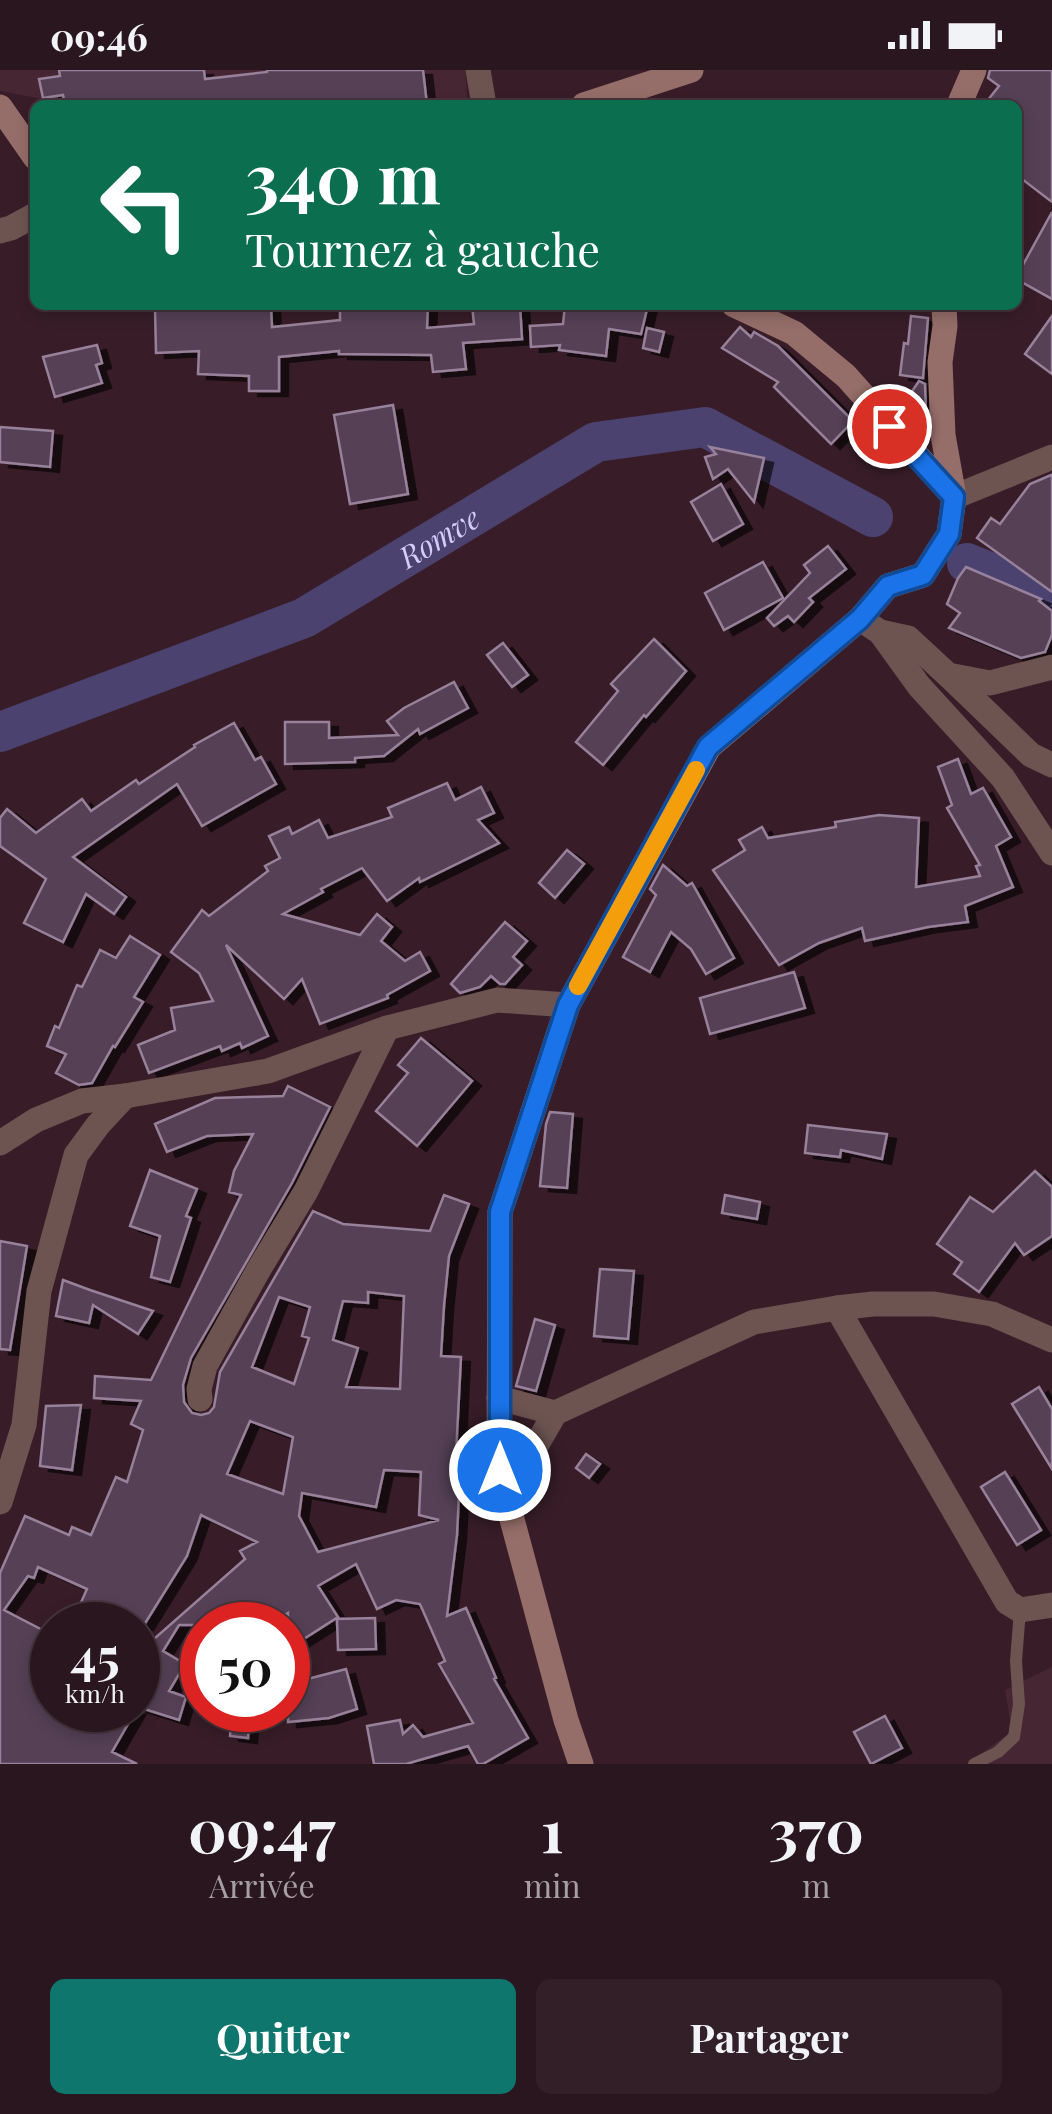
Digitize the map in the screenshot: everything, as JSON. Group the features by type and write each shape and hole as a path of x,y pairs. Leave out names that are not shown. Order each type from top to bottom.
{"main road":[{"path":"599,100 691,70"},
{"path":"961,100 974,70"},
{"path":"0,108 30,149"},
{"path":"745,310 794,333 846,376 954,497"},
{"path":"580,1764 500,1470 500,1212 568,1005 708,747 870,626 888,586 923,575 949,534 954,497 943,435 940,362 944,310"}],"street":[{"path":"478,70 483,100"},
{"path":"0,231 30,218"},
{"path":"954,497 1052,457"},
{"path":"870,626 908,638 1031,755 1052,765"},
{"path":"870,626 1002,778 1052,853"},
{"path":"948,675 990,682 1052,667"},
{"path":"0,1142 36,1120 82,1101 268,1071 387,1028 497,1000 568,1005"},
{"path":"200,1399 205,1366 306,1191 387,1028"},
{"path":"0,1502 24,1425 40,1291 76,1154 124,1096"},
{"path":"506,1498 555,1413 754,1322 873,1304 934,1304 992,1314 1052,1340"},
{"path":"837,1308 1007,1602 1020,1610 1052,1605"},
{"path":"499,1398 555,1413"}],"lane":[{"path":"974,1764 998,1752 1014,1737 1019,1704 1016,1661 1020,1610"}],"shaded area":[{"path":"0,70 465,70 468,100 48,100 0,91"},
{"path":"1052,1667 1052,1764 967,1764 1012,1731 1005,1690"}],"building":[{"path":"59,70 204,70 205,79 267,70 423,70 426,100 64,100 63,95 43,98 39,79 60,76"},
{"path":"990,70 1052,70 1052,202 1022,179 1022,100 988,100 999,86 988,78"},
{"path":"1052,212 1052,299 1022,282 1022,267"},
{"path":"155,310 271,310 272,327 340,320 340,310 428,310 427,328 474,324 473,310 520,310 522,339 463,343 466,369 433,372 431,355 339,351 279,357 279,391 249,391 249,376 198,374 199,351 156,353"},
{"path":"564,310 647,310 641,334 609,329 606,356 559,350 560,345 531,347 530,326 563,324"},
{"path":"911,316 928,318 923,378 900,375"},
{"path":"1052,316 1052,374 1025,354"},
{"path":"740,327 751,337 754,332 778,346 853,421 831,444 774,387 778,382 722,348"},
{"path":"647,328 664,332 659,352 643,348"},
{"path":"97,345 102,363 96,365 102,383 55,397 43,357"},
{"path":"919,381 925,384 926,413 906,400"},
{"path":"393,405 408,494 350,504 334,415"},
{"path":"0,427 53,431 50,467 0,462"},
{"path":"710,447 764,458 754,502 728,469 713,479 705,457 716,454"},
{"path":"1051,475 1052,592 977,538 991,518 1000,524 1030,484"},
{"path":"721,484 743,524 713,541 691,502"},
{"path":"828,546 846,569 809,598 813,602 794,622 788,616 774,626 767,618 810,573 804,565"},
{"path":"763,562 783,598 724,630 705,593"},
{"path":"966,567 1041,599 1052,611 1052,635 1045,652 1021,658 949,628 960,613 947,604"},
{"path":"654,639 686,671 603,765 576,742 618,691 611,684"},
{"path":"503,643 528,675 512,687 487,655"},
{"path":"454,682 468,708 420,734 418,729 384,756 355,758 355,762 285,764 285,722 329,722 329,738 398,735 387,721"},
{"path":"234,723 255,760 261,757 276,784 202,826 177,784 73,857 126,897 114,914 86,894 63,942 24,923 46,879 0,846 0,818 7,809 36,833 82,799 91,811"},
{"path":"958,759 971,794 983,788 1011,837 996,846 1013,887 965,906 968,922 865,941 862,928 819,943 779,965 713,870 745,850 739,840 762,827 768,838 836,827 835,822 879,815 919,818 916,887 980,876 976,866 980,865 947,808 952,805 938,767"},
{"path":"447,783 455,800 481,787 494,813 478,820 499,843 420,882 419,878 387,901 362,868 283,914 360,935 377,914 392,927 381,941 405,961 420,952 430,971 387,995 388,998 320,1024 302,979 284,999 226,945 268,1036 242,1048 240,1043 222,1051 220,1046 149,1073 138,1045 175,1030 171,1008 213,1001 199,973 171,952 202,910 209,916 268,871 265,866 280,858 269,836 289,827 292,834 319,820 328,838 392,817 388,808"},
{"path":"567,850 584,864 555,898 539,883"},
{"path":"663,865 687,886 692,883 734,958 706,974 691,949 671,932 650,972 623,957 656,895 650,889"},
{"path":"505,922 527,941 513,957 522,965 505,984 491,976 480,987 460,993 451,984"},
{"path":"130,936 160,955 134,997 143,1002 115,1047 92,1083 79,1085 56,1073 66,1054 47,1046 77,985 82,987 100,950 116,958"},
{"path":"794,972 805,1008 710,1034 700,998"},
{"path":"421,1038 472,1081 417,1146 376,1111 408,1073 398,1065"},
{"path":"288,1086 330,1107 292,1183 191,1358 183,1385 184,1402 192,1413 209,1413 214,1407 220,1372 313,1211 343,1224 430,1231 444,1195 469,1204 449,1256 441,1356 461,1357 455,1474 460,1474 457,1535 447,1616 466,1608 494,1679 528,1738 483,1764 478,1764 468,1746 406,1764 374,1764 367,1726 400,1720 403,1734 413,1725 423,1737 473,1723 439,1664 445,1661 420,1604 396,1600 377,1609 356,1564 318,1586 338,1617 310,1635 310,1602 196,1602 245,1559 240,1551 257,1542 201,1515 187,1556 158,1602 81,1602 87,1589 38,1567 34,1578 28,1576 4,1610 30,1624 30,1732 123,1732 112,1752 137,1764 0,1764 0,1573 25,1516 69,1535 72,1527 91,1535 116,1477 127,1482 143,1430 131,1424 141,1401 94,1398 95,1376 151,1380 241,1195 229,1192 234,1171 253,1134 207,1136 167,1152 155,1124 215,1098 283,1096","holes":["368,1292 404,1296 400,1389 346,1387 358,1348 333,1340 343,1301 368,1303","279,1297 310,1307 302,1336 309,1338 294,1384 252,1367","250,1421 293,1437 283,1494 227,1474","384,1470 421,1472 419,1515 439,1520 318,1552 299,1516 302,1493 376,1507"]},
{"path":"550,1112 573,1114 567,1188 540,1186"},
{"path":"808,1125 887,1134 882,1159 841,1150 840,1157 805,1153"},
{"path":"150,1170 197,1189 186,1216 191,1218 170,1282 151,1277 160,1236 130,1226"},
{"path":"1035,1171 1052,1187 1052,1236 1024,1255 1015,1243 979,1292 954,1274 962,1262 937,1244 970,1197 993,1212"},
{"path":"725,1195 760,1202 757,1219 722,1213"},
{"path":"0,1241 27,1246 10,1350 0,1349"},
{"path":"600,1269 634,1271 628,1339 594,1336"},
{"path":"63,1280 153,1311 138,1334 93,1305 89,1323 56,1316"},
{"path":"535,1319 555,1325 536,1391 516,1386"},
{"path":"1039,1387 1052,1409 1052,1469 1012,1404"},
{"path":"81,1405 72,1470 40,1466 46,1406"},
{"path":"586,1454 600,1464 589,1478 576,1468"},
{"path":"1005,1472 1041,1530 1017,1545 981,1487"},
{"path":"180,1616 180,1625 163,1651 180,1661 180,1672 169,1691 180,1695 179,1720 160,1714 160,1634"},
{"path":"375,1618 376,1649 338,1650 337,1619"},
{"path":"346,1669 357,1709 310,1720 310,1678"},
{"path":"885,1716 902,1748 871,1764 854,1732"},
{"path":"230,1732 248,1732 248,1738 230,1736"}],"waterway":[{"name":"Romve","path":"0,732 304,618 596,442 705,427 873,517"},
{"name":"Romve","path":"967,563 1052,597"}],"slow traffic":[{"path":"578,986 696,770"}],"route":[{"path":"500,1470 500,1212 568,1005 708,747 860,619 888,586 923,575 949,534 954,497 889,426"}]}
